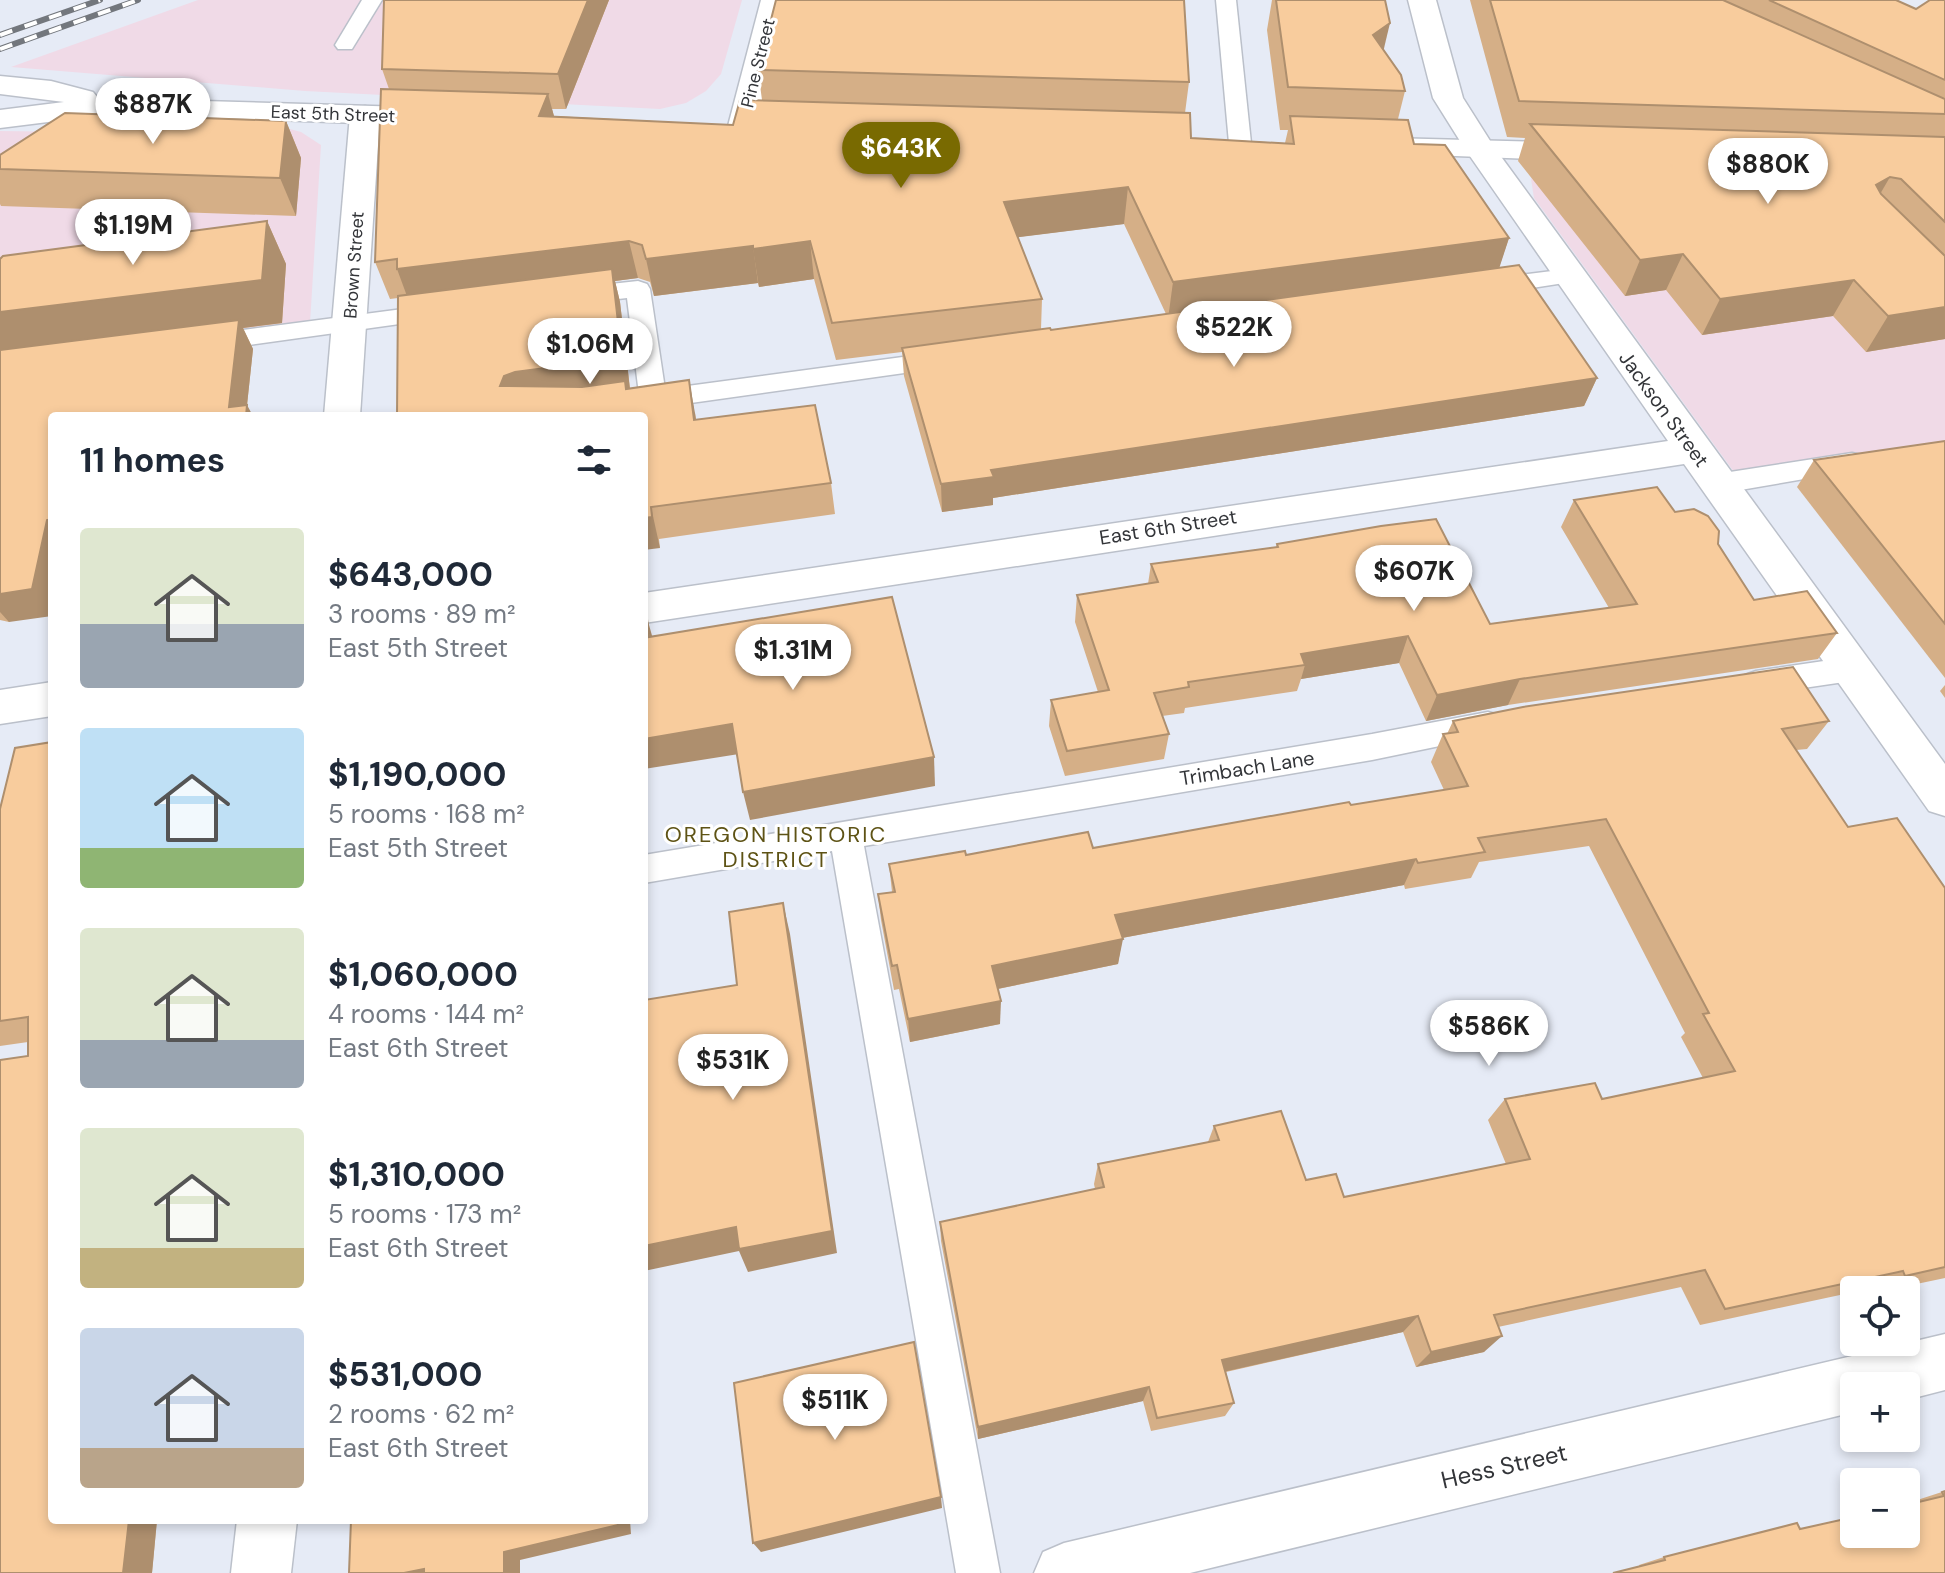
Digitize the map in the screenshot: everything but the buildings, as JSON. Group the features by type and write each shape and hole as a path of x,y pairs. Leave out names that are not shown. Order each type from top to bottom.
{"street":[{"name":"Pine Street","path":"743,126 775,0"},
{"name":"Jackson Street","path":"1422,0 1448,98 1480,149 1717,484 1945,798"},
{"name":"East 5th Street","path":"0,85 51,90 112,105"},
{"name":"East 5th Street","path":"0,119 112,105 475,118"},
{"name":"Brown Street","path":"342,412 365,115"},
{"path":"712,125 775,127"},
{"path":"1226,142 1272,143"},
{"path":"1368,146 1604,152"},
{"name":"East 6th Street","path":"648,607 1693,450"},
{"path":"0,707 48,700"},
{"name":"Hess Street","path":"1064,1573 1150,1563 1945,1362"},
{"path":"261,1573 267,1524"}],"lane":[{"path":"345,45 372,0"},
{"path":"1226,0 1226,142"},
{"path":"1458,291 1568,276"},
{"path":"547,300 638,289 653,399"},
{"path":"175,347 471,309"},
{"path":"625,403 969,356"},
{"path":"1717,484 1884,457"},
{"path":"1727,687 1851,669"},
{"name":"Trimbach Lane","path":"648,868 1372,747 1524,718"},
{"path":"846,835 978,1573"}],"shaded area":[{"path":"198,0 742,0 721,74 706,91 686,103 660,109 305,91 11,67"},
{"path":"271,124 301,132 321,145 310,323 0,374 0,131 78,132"},
{"path":"1548,168 1945,172 1945,456 1745,487 1534,198 1531,179"}],"railway":[{"path":"0,35 100,0"},
{"path":"0,49 138,0"}],"district":[{"name":"OREGON HISTORIC DISTRICT","path":"776,846"}]}
